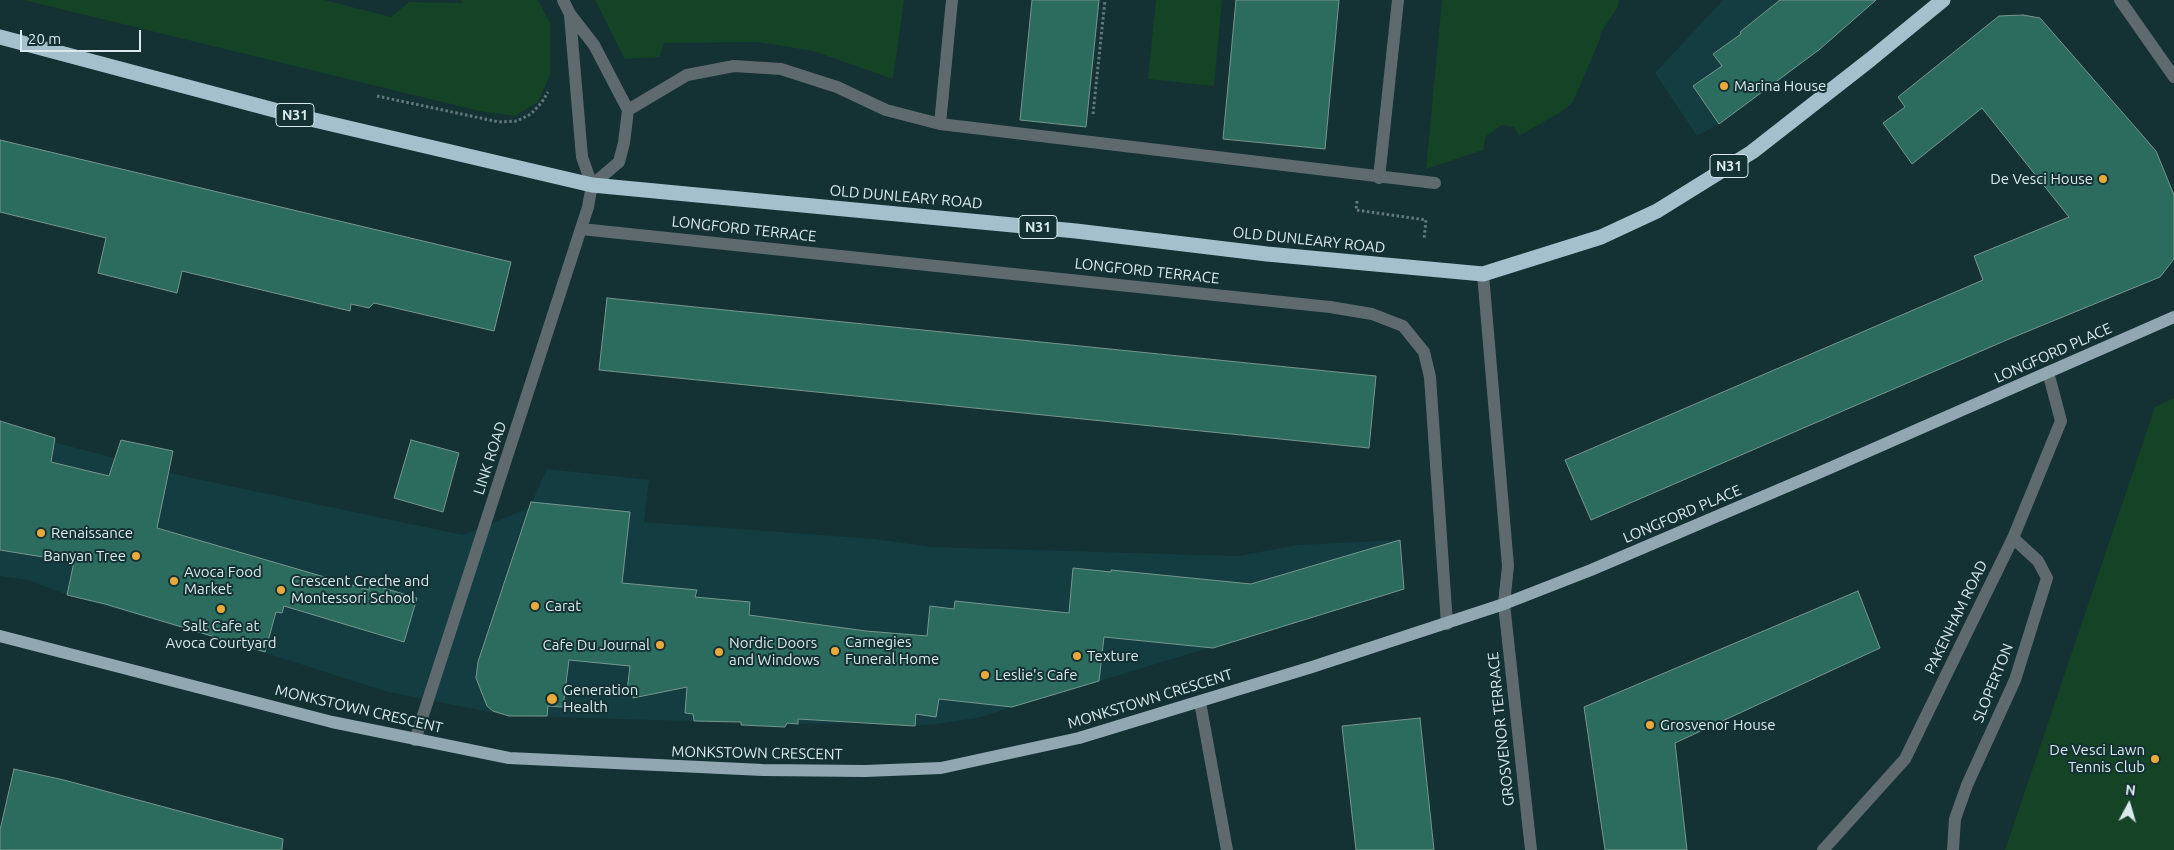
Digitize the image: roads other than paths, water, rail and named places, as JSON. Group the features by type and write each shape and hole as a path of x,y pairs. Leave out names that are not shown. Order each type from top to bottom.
{"highway":[{"name":"OLD DUNLEARY ROAD","path":"592,185 1066,230 1267,254 1483,274 1601,237 1657,211 1752,152 1872,59 1943,0"},
{"name":"N31","path":"0,37 293,115 592,185"}],"main road":[{"name":"LONGFORD PLACE","path":"1504,604 1600,566 2174,317"},
{"name":"MONKSTOWN CRESCENT","path":"0,636 332,722 509,758 763,770 865,772 941,768 1079,738 1200,702 1447,624 1504,604"}],"street":[{"path":"563,0 570,14 594,46 628,110 620,162 592,185 582,157 570,14"},
{"path":"940,124 952,0"},
{"path":"1379,178 1398,0"},
{"path":"2120,0 2174,77"},
{"path":"628,110 687,75 734,66 781,69 836,86 886,110 940,124 1379,178 1435,183"},
{"name":"LINK ROAD","path":"415,740 581,229 592,185"},
{"name":"LONGFORD TERRACE","path":"581,229 1330,307 1372,314 1403,326 1424,352 1430,377 1447,624"},
{"path":"1483,274 1508,566 1504,604"},
{"name":"PAKENHAM ROAD","path":"1823,850 1905,759 2013,538 2060,421 2048,372"},
{"name":"SLOPERTON","path":"1953,850 1955,819 1964,793 2015,680 2047,578 2038,561 2013,538"},
{"name":"GROSVENOR TERRACE","path":"1504,604 1531,850"},
{"path":"1200,702 1227,850"}],"place":[{"name":"Marina House","path":"1724,86"},
{"name":"De Vesci House","path":"2103,179"},
{"name":"Renaissance","path":"41,533"},
{"name":"Banyan Tree","path":"136,556"},
{"name":"Avoca Food Market","path":"174,581"},
{"name":"Crescent Creche and Montessori School","path":"281,590"},
{"name":"Carat","path":"535,606"},
{"name":"Salt Cafe at Avoca Courtyard","path":"221,609"},
{"name":"Cafe Du Journal","path":"660,645"},
{"name":"Carnegies Funeral Home","path":"835,651"},
{"name":"Nordic Doors and Windows","path":"719,652"},
{"name":"Texture","path":"1077,656"},
{"name":"Leslie's Cafe","path":"985,675"},
{"name":"Generation Health","path":"552,699"},
{"name":"Grosvenor House","path":"1650,725"},
{"name":"De Vesci Lawn Tennis Club","path":"2155,759"}]}
